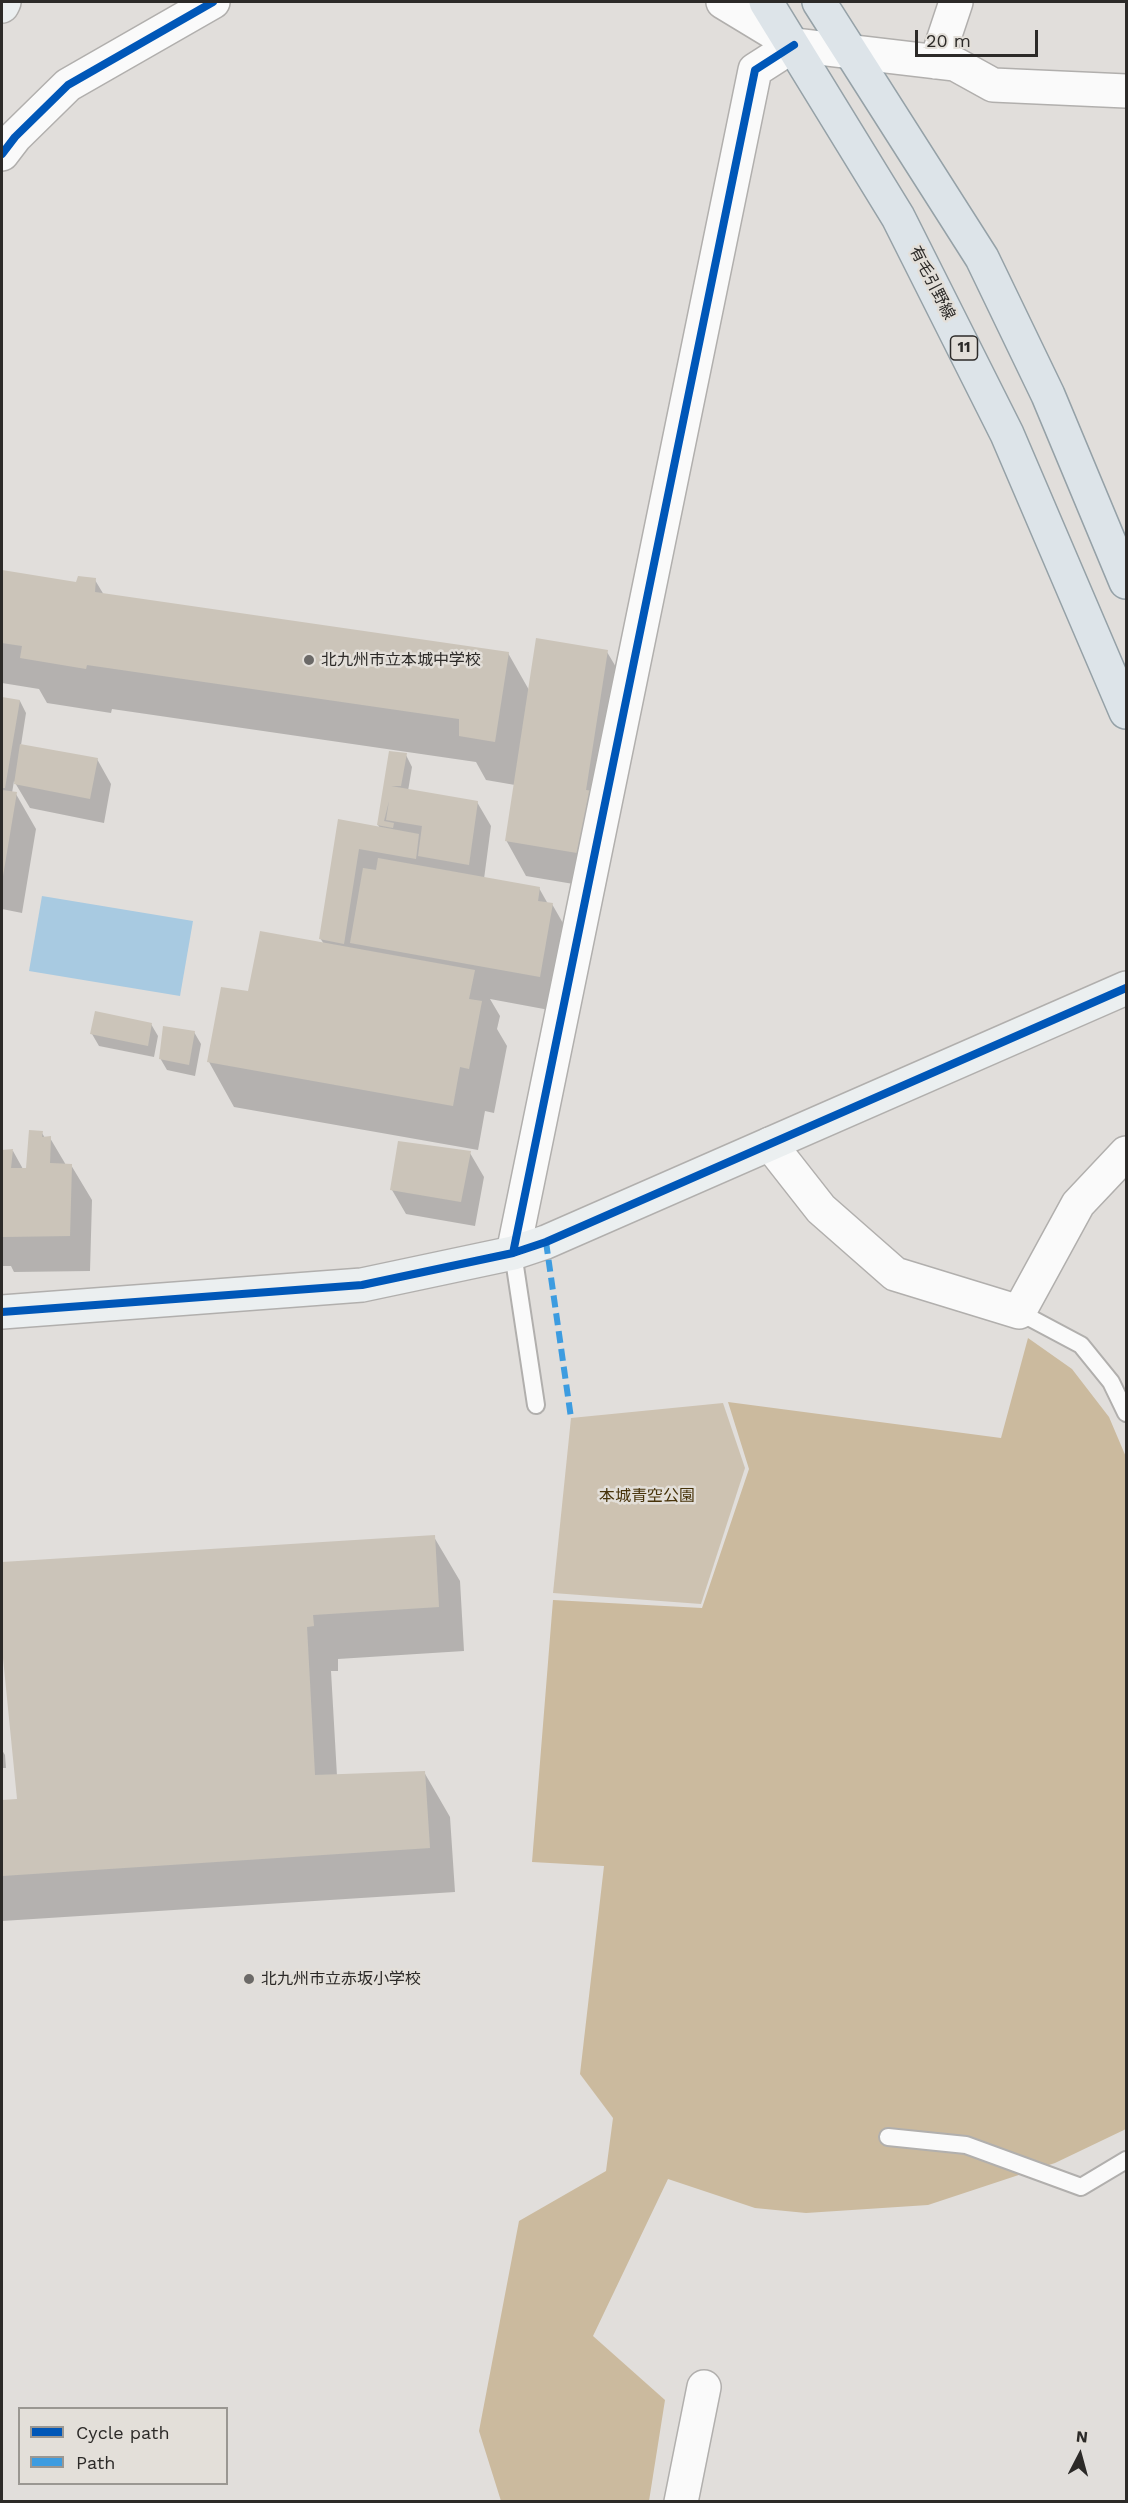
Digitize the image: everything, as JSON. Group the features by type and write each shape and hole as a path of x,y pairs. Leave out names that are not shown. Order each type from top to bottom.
{"main road":[{"name":"有毛引野線","path":"766,2 898,217 1002,423 1126,712"},
{"path":"819,2 853,52 982,258 1048,395 1126,582"}],"street":[{"path":"2,6 4,2"},
{"path":"2,154 15,137 68,85 213,2"},
{"path":"723,2 794,45 956,64 993,85 1126,91"},
{"path":"936,62 956,2"},
{"path":"513,1253 755,70 794,45"},
{"path":"2,1312 362,1285 513,1253 546,1242 1126,988"},
{"path":"770,1144 821,1209 895,1274 1019,1312 1078,1204 1126,1154"},
{"path":"681,2502 704,2387"}],"lane":[{"path":"513,1253 536,1405"},
{"path":"1019,1312 1081,1345 1111,1382 1126,1413"},
{"path":"888,2137 966,2145 1080,2187 1126,2160"}],"green space":[{"name":"本城青空公園","path":"723,1403 745,1468 701,1604 553,1593 571,1418"}],"shaded area":[{"path":"1028,1338 1072,1369 1109,1417 1126,1457 1126,2129 1055,2163 928,2205 806,2213 755,2208 668,2179 593,2336 665,2400 649,2501 501,2501 479,2431 519,2221 606,2171 613,2118 580,2074 604,1866 532,1862 553,1600 702,1608 749,1469 728,1402 1001,1438"}],"water":[{"path":"42,896 193,921 180,996 29,971"}],"building":[{"path":"2,570 76,582 78,576 96,578 95,592 509,652 495,742 459,736 459,719 87,665 86,669 20,658 22,646 2,643"},
{"path":"536,638 608,650 586,790 593,791 583,854 505,841"},
{"path":"2,697 20,700 5,788 2,788"},
{"path":"20,744 98,758 90,799 14,784"},
{"path":"389,751 407,753 401,786 391,786 478,801 469,865 418,856 422,826 386,820 389,801 384,821 394,823 393,828 377,825"},
{"path":"2,790 17,792 3,876 2,876"},
{"path":"338,819 419,834 416,859 359,849 344,944 319,939"},
{"path":"378,858 540,887 538,901 553,903 540,977 350,943 363,868 376,870"},
{"path":"260,931 475,970 469,999 482,1001 469,1069 460,1067 453,1106 207,1062 221,987 248,991"},
{"path":"95,1011 152,1023 148,1046 90,1034"},
{"path":"163,1026 195,1031 189,1065 159,1059"},
{"path":"29,1130 43,1131 42,1137 51,1136 50,1163 72,1164 70,1236 2,1237 2,1150 13,1149 11,1168 26,1168"},
{"path":"398,1141 471,1151 461,1202 390,1190"},
{"path":"435,1535 439,1607 313,1615 314,1626 307,1627 315,1775 425,1771 430,1848 2,1876 2,1800 17,1799 2,1648 2,1562"}],"marked path":[{"path":"546,1242 571,1418"}],"cycle path":[{"path":"2,154 15,137 68,85 213,2"},
{"path":"513,1253 755,70 794,45"},
{"path":"2,1312 362,1285 513,1253 546,1242 1126,988"}],"place":[{"name":"北九州市立本城中学校","path":"309,660"},
{"name":"北九州市立赤坂小学校","path":"249,1979"}]}
